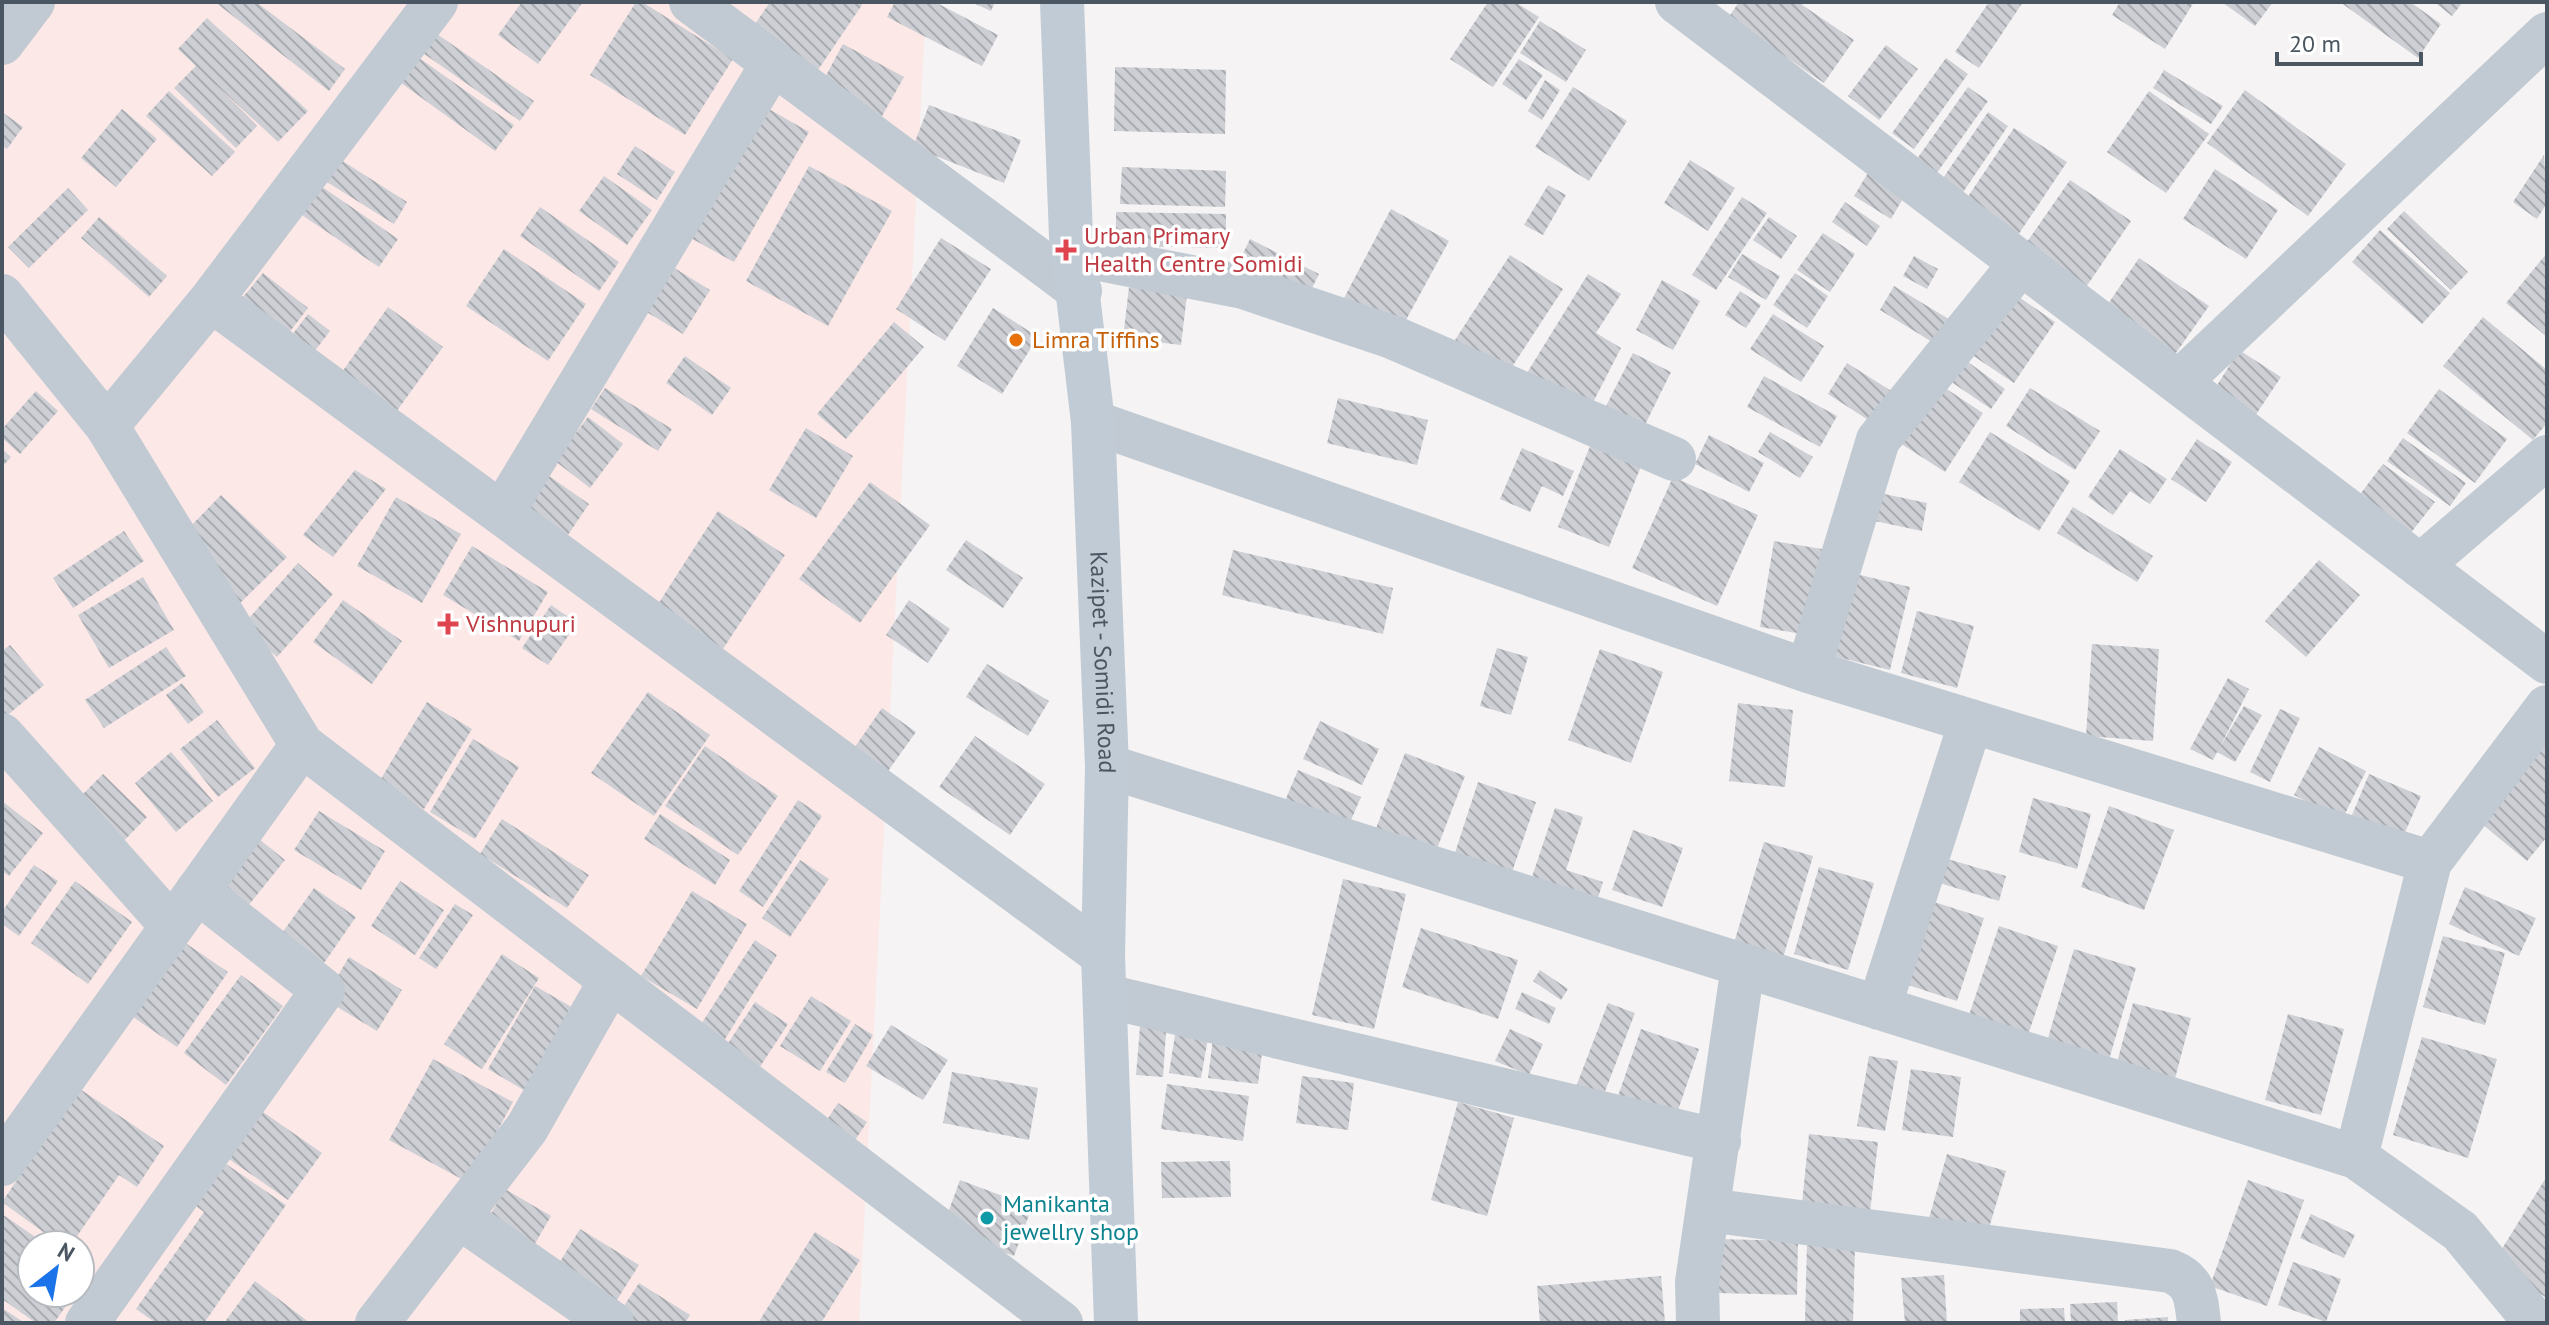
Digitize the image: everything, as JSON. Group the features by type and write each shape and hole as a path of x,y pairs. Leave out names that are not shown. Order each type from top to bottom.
{"street":[{"path":"2,43 33,2"},
{"path":"107,426 211,300 436,2"},
{"path":"691,2 773,63 1076,272 1243,287 1392,337 1674,459"},
{"name":"Kazipet - Somidi Road","path":"1062,2 1076,272 1093,422 1107,766 1105,975 1116,1323"},
{"path":"1677,2 2547,662"},
{"path":"2179,382 2547,34"},
{"path":"502,513 773,63"},
{"path":"1808,671 1878,440 2021,263"},
{"path":"2,296 107,426 302,745 1052,1321"},
{"path":"211,300 502,513 1105,975 1719,1141"},
{"path":"1093,422 1808,671 2430,862"},
{"path":"2420,566 2547,457"},
{"path":"2356,1157 2430,862 2547,707"},
{"path":"1879,1008 1971,721"},
{"path":"2,735 184,908 323,990 87,1323"},
{"path":"2,1164 302,745"},
{"path":"1107,766 2356,1157 2460,1231 2536,1323"},
{"path":"1698,1323 1697,1282 1743,966"},
{"path":"391,1319 459,1217 527,1128 611,980"},
{"path":"1708,1210 2170,1271 2183,1276 2193,1285 2199,1323"},
{"path":"459,1217 612,1323"}],"shaded area":[{"name":"Vishnupuri","path":"2,2 926,2 859,1323 2,1323"}],"building":[{"path":"215,2 256,2 345,69 329,91"},
{"path":"522,2 583,2 538,64 498,35"},
{"path":"636,2 642,2 733,59 685,135 590,75"},
{"path":"770,2 864,2 818,70 753,27"},
{"path":"895,2 935,2 998,35 982,66 887,17"},
{"path":"971,2 995,2 991,11"},
{"path":"1488,2 1515,2 1539,17 1493,87 1450,59"},
{"path":"1739,2 1804,2 1802,5 1854,40 1824,83 1728,18"},
{"path":"1989,2 2023,2 1979,68 1955,52"},
{"path":"2120,2 2194,2 2165,49 2112,15"},
{"path":"2222,2 2273,2 2255,26"},
{"path":"2340,2 2410,2 2441,24 2418,58"},
{"path":"2434,2 2463,2 2452,16"},
{"path":"207,18 308,111 278,142 213,82 257,126 236,148 174,88 196,66 178,49"},
{"path":"1540,21 1586,50 1566,82 1520,53"},
{"path":"434,32 534,101 520,121 420,51"},
{"path":"843,44 904,77 877,125 817,92"},
{"path":"1886,45 1918,69 1879,120 1848,96"},
{"path":"415,55 514,125 495,151 397,80"},
{"path":"1946,58 1968,74 1914,149 1892,133"},
{"path":"1519,59 1543,75 1526,100 1502,84"},
{"path":"1115,67 1226,70 1225,134 1114,131"},
{"path":"2164,70 2223,106 2211,124 2153,88"},
{"path":"1545,80 1560,90 1542,120 1528,111"},
{"path":"1573,87 1627,121 1589,181 1535,147"},
{"path":"1968,87 1988,101 1934,177 1914,163"},
{"path":"2245,90 2346,164 2308,216 2207,143"},
{"path":"169,91 235,152 212,176 146,116"},
{"path":"2149,91 2209,134 2166,193 2107,152"},
{"path":"762,105 809,132 734,262 687,236"},
{"path":"929,105 1021,140 1004,183 913,147"},
{"path":"122,109 157,139 116,187 81,158"},
{"path":"2,112 23,127 7,149 2,145"},
{"path":"1988,112 2008,126 1955,204 1935,190"},
{"path":"2014,128 2067,162 2014,241 1961,207"},
{"path":"635,146 675,172 657,200 617,174"},
{"path":"2544,155 2547,203 2537,219 2513,202"},
{"path":"341,160 407,202 394,224 327,182"},
{"path":"1690,160 1735,188 1708,231 1664,203"},
{"path":"809,166 892,211 828,326 746,281"},
{"path":"1122,167 1226,171 1225,207 1120,204"},
{"path":"2215,169 2278,210 2246,259 2183,219"},
{"path":"1868,173 1905,195 1891,219 1854,196"},
{"path":"604,176 652,210 627,245 579,211"},
{"path":"2070,180 2131,221 2082,293 2020,252"},
{"path":"315,182 398,239 379,267 296,211"},
{"path":"1548,185 1566,195 1543,235 1524,225"},
{"path":"68,188 88,210 29,268 8,247"},
{"path":"1742,197 1767,213 1716,290 1692,275"},
{"path":"1845,202 1880,226 1867,246 1832,222"},
{"path":"540,207 619,262 599,291 520,236"},
{"path":"1391,209 1449,241 1400,331 1343,300"},
{"path":"2404,211 2468,272 2451,290 2387,229"},
{"path":"1116,212 1226,214 1226,248 1116,246"},
{"path":"99,217 167,276 149,297 81,238"},
{"path":"1769,217 1797,236 1781,259 1753,240"},
{"path":"2380,230 2450,293 2422,324 2352,262"},
{"path":"1823,233 1855,254 1830,292 1797,270"},
{"path":"941,238 991,269 945,341 896,309"},
{"path":"1250,239 1319,274 1305,302 1236,268"},
{"path":"504,249 586,304 548,361 466,306"},
{"path":"2547,253 2547,337 2506,303"},
{"path":"1742,254 1780,276 1766,300 1728,277"},
{"path":"1510,255 1563,289 1508,373 1455,340"},
{"path":"1914,256 1938,269 1927,289 1903,276"},
{"path":"2139,258 2209,306 2171,360 2102,313"},
{"path":"663,261 710,290 683,334 635,305"},
{"path":"263,273 308,308 288,334 243,297"},
{"path":"1795,273 1828,296 1807,328 1773,305"},
{"path":"1588,274 1621,294 1596,333 1621,348 1587,414 1522,381"},
{"path":"1662,280 1700,301 1673,350 1636,330"},
{"path":"1894,286 1957,324 1942,348 1880,310"},
{"path":"1129,287 1187,295 1181,345 1123,338"},
{"path":"1740,291 1761,305 1746,328 1725,315"},
{"path":"2013,293 2055,322 2014,383 1972,355"},
{"path":"388,307 443,347 391,419 337,379"},
{"path":"993,308 1038,337 1002,394 957,366"},
{"path":"308,314 330,331 314,352 292,335"},
{"path":"1773,314 1824,346 1801,382 1750,349"},
{"path":"2483,317 2547,370 2547,423 2533,440 2443,366"},
{"path":"894,322 924,347 846,439 817,414"},
{"path":"2239,350 2281,377 2251,422 2211,395"},
{"path":"1633,353 1671,372 1642,431 1603,412"},
{"path":"685,356 731,388 712,415 666,383"},
{"path":"1964,359 2005,389 1991,409 1950,381"},
{"path":"1847,363 1896,394 1876,425 1828,394"},
{"path":"1764,376 1837,416 1820,447 1747,407"},
{"path":"1939,384 1983,413 1945,472 1900,443"},
{"path":"605,388 672,429 658,451 591,409"},
{"path":"2030,388 2100,431 2075,470 2006,426"},
{"path":"2439,389 2507,439 2475,483 2407,433"},
{"path":"36,391 58,411 20,454 2,438 2,429"},
{"path":"1338,398 1428,420 1417,465 1327,443"},
{"path":"588,417 623,444 590,488 555,461"},
{"path":"806,428 853,456 816,518 769,490"},
{"path":"1770,432 1813,457 1800,478 1758,452"},
{"path":"1990,432 2070,481 2039,531 1959,482"},
{"path":"1709,435 1764,463 1749,492 1695,464"},
{"path":"1594,436 1645,456 1609,547 1558,527"},
{"path":"2403,438 2466,483 2450,506 2387,461"},
{"path":"2197,439 2232,462 2206,502 2171,479"},
{"path":"1522,448 1574,471 1563,496 1542,486 1530,512 1500,499"},
{"path":"2,449 11,457 2,467"},
{"path":"2120,449 2167,479 2150,504 2130,491 2113,515 2088,497"},
{"path":"2383,464 2435,502 2406,539 2355,501"},
{"path":"355,470 386,489 333,557 303,535"},
{"path":"542,471 589,504 559,548 511,514"},
{"path":"1673,477 1758,515 1717,606 1632,568"},
{"path":"870,482 930,525 860,623 799,579"},
{"path":"1875,492 1927,503 1922,531 1870,520"},
{"path":"221,495 287,557 233,610 188,529"},
{"path":"396,497 461,534 422,603 357,566"},
{"path":"2073,507 2153,556 2137,582 2057,533"},
{"path":"718,511 785,555 717,658 651,615"},
{"path":"124,531 144,561 73,608 53,578"},
{"path":"966,540 1023,578 1003,608 946,570"},
{"path":"1774,541 1828,550 1815,636 1760,627"},
{"path":"472,546 548,592 519,641 443,595"},
{"path":"1233,550 1393,588 1383,634 1222,595"},
{"path":"2319,560 2360,595 2306,657 2265,621"},
{"path":"298,563 333,594 277,657 242,626"},
{"path":"1852,573 1910,587 1890,670 1833,656"},
{"path":"143,577 174,630 109,668 78,615"},
{"path":"343,600 402,641 372,684 313,642"},
{"path":"909,600 950,629 928,663 886,635"},
{"path":"551,605 577,623 548,665 522,648"},
{"path":"1917,611 1974,626 1957,688 1901,673"},
{"path":"2092,644 2159,649 2153,741 2086,736"},
{"path":"10,645 44,685 4,718 2,651"},
{"path":"166,647 186,676 104,728 85,700"},
{"path":"1497,648 1528,657 1511,715 1480,706"},
{"path":"1600,649 1663,672 1631,763 1568,740"},
{"path":"987,664 1049,701 1028,736 966,697"},
{"path":"2228,678 2249,689 2220,747 2244,706 2262,715 2235,762 2217,752 2213,760 2190,749"},
{"path":"182,683 204,712 188,724 166,695"},
{"path":"648,692 710,735 654,816 591,773"},
{"path":"427,702 472,729 424,809 379,782"},
{"path":"1738,703 1793,710 1785,787 1729,781"},
{"path":"882,708 916,732 883,778 850,754"},
{"path":"2280,709 2300,718 2270,782 2250,772"},
{"path":"217,720 255,768 218,797 180,749"},
{"path":"1320,721 1379,749 1362,785 1303,759"},
{"path":"2547,734 2547,837 2527,861 2477,820"},
{"path":"975,736 1045,784 1010,835 939,787"},
{"path":"473,739 519,767 475,839 430,812"},
{"path":"705,746 778,796 738,855 665,806"},
{"path":"2319,747 2366,771 2342,820 2294,795"},
{"path":"171,752 213,801 176,832 135,783"},
{"path":"1405,753 1465,776 1433,859 1373,836"},
{"path":"1298,770 1361,797 1345,834 1282,808"},
{"path":"103,774 147,817 118,847 74,803"},
{"path":"2369,774 2421,796 2403,837 2352,815"},
{"path":"1478,782 1536,802 1510,878 1453,859"},
{"path":"2033,798 2091,814 2077,869 2019,852"},
{"path":"798,800 822,816 763,907 739,891"},
{"path":"2,801 43,833 9,876 2,871"},
{"path":"2109,806 2174,830 2144,910 2081,887"},
{"path":"1555,808 1583,817 1566,870 1603,882 1596,904 1530,883"},
{"path":"319,811 385,851 361,890 294,850"},
{"path":"660,814 730,860 715,885 644,839"},
{"path":"502,819 589,875 567,908 480,854"},
{"path":"1633,830 1683,848 1662,907 1612,890"},
{"path":"259,839 285,860 243,912 217,892"},
{"path":"1764,842 1813,856 1783,958 1734,943"},
{"path":"1944,858 2006,876 1999,901 1936,882"},
{"path":"800,860 829,879 790,937 762,918"},
{"path":"34,865 58,881 19,936 2,924 2,912"},
{"path":"1819,867 1874,883 1848,970 1794,954"},
{"path":"1343,879 1406,894 1374,1029 1312,1015"},
{"path":"75,881 132,922 88,984 31,943"},
{"path":"400,881 444,910 415,955 371,926"},
{"path":"2465,887 2536,918 2519,956 2449,924"},
{"path":"314,888 356,917 317,973 275,943"},
{"path":"692,891 747,924 697,1009 641,976"},
{"path":"1928,900 1984,918 1957,1001 1902,983"},
{"path":"455,904 473,915 436,969 419,958"},
{"path":"1999,926 2058,946 2028,1035 1969,1015"},
{"path":"1421,928 1518,960 1498,1019 1402,987"},
{"path":"2443,936 2505,953 2485,1025 2423,1007"},
{"path":"755,940 777,955 722,1044 698,1029"},
{"path":"184,942 228,972 177,1047 133,1017"},
{"path":"2074,949 2136,968 2108,1063 2046,1045"},
{"path":"502,954 539,978 482,1069 444,1044"},
{"path":"349,957 402,990 377,1031 324,999"},
{"path":"1540,970 1568,989 1561,1000 1533,981"},
{"path":"241,975 283,1006 226,1085 184,1053"},
{"path":"535,986 575,1009 527,1092 488,1069"},
{"path":"1522,992 1556,1008 1549,1024 1515,1009"},
{"path":"811,996 851,1021 820,1071 780,1046"},
{"path":"755,1002 788,1024 756,1073 723,1051"},
{"path":"1608,1003 1635,1013 1601,1102 1574,1092"},
{"path":"2133,1003 2191,1018 2173,1086 2115,1070"},
{"path":"2288,1014 2344,1029 2321,1115 2265,1100"},
{"path":"1141,1015 1167,1018 1163,1077 1136,1075"},
{"path":"1177,1022 1210,1027 1201,1078 1169,1073"},
{"path":"855,1024 873,1035 845,1083 826,1072"},
{"path":"891,1025 948,1060 923,1100 866,1066"},
{"path":"1510,1029 1543,1044 1529,1075 1495,1061"},
{"path":"1641,1029 1699,1049 1674,1122 1616,1102"},
{"path":"1214,1030 1264,1037 1258,1084 1208,1078"},
{"path":"2422,1037 2497,1059 2468,1158 2393,1135"},
{"path":"1869,1056 1898,1061 1885,1131 1857,1126"},
{"path":"433,1059 513,1102 469,1183 389,1140"},
{"path":"1911,1069 1961,1077 1953,1137 1902,1130"},
{"path":"952,1072 1038,1088 1029,1140 943,1123"},
{"path":"1302,1076 1354,1083 1348,1130 1296,1123"},
{"path":"1167,1084 1249,1096 1243,1141 1161,1129"},
{"path":"80,1089 164,1146 137,1187 119,1175 82,1229 39,1229 2,1202"},
{"path":"1458,1102 1514,1118 1487,1216 1431,1200"},
{"path":"838,1103 867,1122 850,1148 821,1129"},
{"path":"253,1105 322,1153 288,1200 219,1152"},
{"path":"1809,1134 1878,1142 1869,1221 1801,1214"},
{"path":"1947,1154 2006,1171 1986,1238 1928,1222"},
{"path":"213,1155 286,1205 204,1323 156,1323 136,1309 204,1212 184,1197"},
{"path":"1230,1161 1231,1197 1162,1198 1161,1162"},
{"path":"2547,1176 2547,1298 2492,1265"},
{"name":"Manikanta jewellry shop","path":"960,1180 1032,1207 1014,1256 942,1229"},
{"path":"2248,1180 2304,1200 2267,1306 2210,1286"},
{"path":"505,1189 551,1216 529,1254 483,1228"},
{"path":"2,1214 24,1229 16,1229 16,1309 2,1299"},
{"path":"2311,1214 2355,1235 2344,1258 2300,1238"},
{"path":"580,1229 639,1265 610,1311 552,1275"},
{"path":"815,1232 860,1260 821,1323 758,1323"},
{"path":"1715,1239 1798,1241 1797,1295 1714,1293"},
{"path":"1807,1244 1855,1246 1853,1323 1805,1321"},
{"path":"2293,1262 2341,1279 2326,1322 2278,1305"},
{"path":"1944,1275 1947,1323 1905,1323 1901,1278"},
{"path":"1661,1276 1665,1323 1540,1323 1537,1286"},
{"path":"255,1281 310,1323 224,1323"},
{"path":"639,1283 690,1315 685,1323 631,1323 618,1315"},
{"path":"2117,1302 2118,1323 2071,1323 2070,1304"},
{"path":"2,1308 25,1323 2,1323"},
{"path":"2064,1308 2065,1323 2020,1323 2020,1309"},
{"path":"16,1309 64,1309 54,1323 36,1323"},
{"path":"2168,1317 2168,1323 2126,1323 2125,1320"}],"place":[{"name":"Urban Primary Health Centre Somidi","path":"1066,250"},
{"name":"Limra Tiffins","path":"1016,340"},
{"name":"Vishnupuri","path":"448,624"},
{"name":"Manikanta jewellry shop","path":"987,1218"}]}
